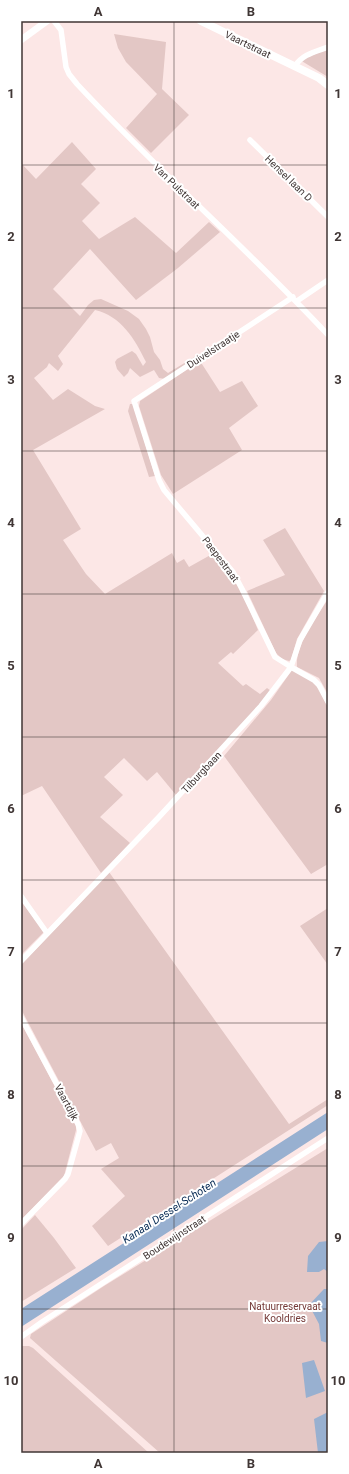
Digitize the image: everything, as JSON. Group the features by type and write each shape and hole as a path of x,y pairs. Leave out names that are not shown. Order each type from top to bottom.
{"main road":[{"name":"Vaartstraat","path":"201,21 319,78 328,85"}],"street":[{"path":"21,40 47,21"},
{"name":"Van Pulstraat","path":"54,21 61,30 66,67 69,74 77,84 156,165 295,299 328,335"},
{"path":"295,66 300,59 308,54 328,47"},
{"name":"Hensel laan D","path":"250,140 328,216"},
{"name":"Duivelstraatje","path":"134,401 295,299 328,280"},
{"name":"Paepestraat","path":"134,401 159,480 164,490 233,572 275,657 314,680 319,685 328,702"},
{"name":"Tilburgbaan","path":"21,960 228,744 261,706 291,667 300,640 328,592"},
{"path":"21,896 47,933"},
{"name":"Vaartdijk","path":"21,1017 78,1124 80,1131 68,1174 65,1179 21,1224"},
{"name":"Boudewijnstraat","path":"21,1337 328,1138"}],"green space":[{"path":"114,34 166,42 162,89 189,115 151,153 126,128 157,94 126,62 118,48"},
{"path":"328,49 328,77 300,60"},
{"path":"72,142 96,169 81,184 100,203 82,221 99,239 135,217 176,253 209,222 220,232 178,268 136,300 90,249 53,289 80,316 88,305 94,300 101,299 128,311 139,319 150,337 154,352 160,360 163,369 168,373 196,356 197,357 165,379 159,378 154,370 140,377 130,368 124,377 117,369 115,362 117,359 132,351 136,354 143,366 146,362 132,337 120,323 112,317 95,310 58,356 63,364 58,371 49,363 47,367 34,378 53,400 68,389 95,406 105,409 33,450 81,529 63,540 86,574 105,594 172,553 177,563 184,559 189,567 214,553 241,590 258,630 233,654 231,652 218,663 243,686 246,684 260,694 267,688 271,691 176,795 157,772 147,781 124,758 104,777 123,795 100,817 130,843 101,873 42,786 21,796 21,163 36,179"},
{"path":"200,361 220,392 242,381 258,406 229,428 242,450 173,494 161,475 139,406 140,401"},
{"path":"130,404 133,404 155,476 149,477 128,411"},
{"path":"285,528 324,591 297,639 291,660 289,661 282,659 276,653 247,591 285,575 263,540"},
{"path":"328,599 328,694 319,678 297,667 297,658 303,641"},
{"path":"292,670 312,681 319,689 328,707 328,864 311,874 224,756 271,700"},
{"path":"109,872 289,1124 328,1099 328,1105 108,1246 92,1226 125,1196 101,1169 119,1158 111,1143 96,1151 21,1009 21,965"},
{"path":"21,901 44,932 21,955"},
{"path":"328,908 328,965 300,926"},
{"path":"21,1023 76,1126 76,1130 64,1176 21,1220"},
{"name":"Natuurreservaat Kooldries","path":"328,1148 328,1453 160,1453 30,1338 31,1334 104,1286"},
{"path":"35,1215 76,1268 21,1302 21,1230"},
{"path":"21,1346 29,1346 33,1348 149,1453 21,1453"}],"water":[{"path":"328,1112 328,1129 21,1327 21,1309"},
{"path":"328,1241 328,1272 324,1269 319,1272 307,1272 308,1256 319,1242"},
{"path":"324,1289 328,1289 328,1343 321,1341 319,1324 309,1305"},
{"path":"314,1360 325,1391 306,1398 302,1363"},
{"path":"328,1412 328,1453 318,1453 314,1419"}],"water label":[{"name":"Kanaal Dessel-Schoten","path":"169,1211"}]}
